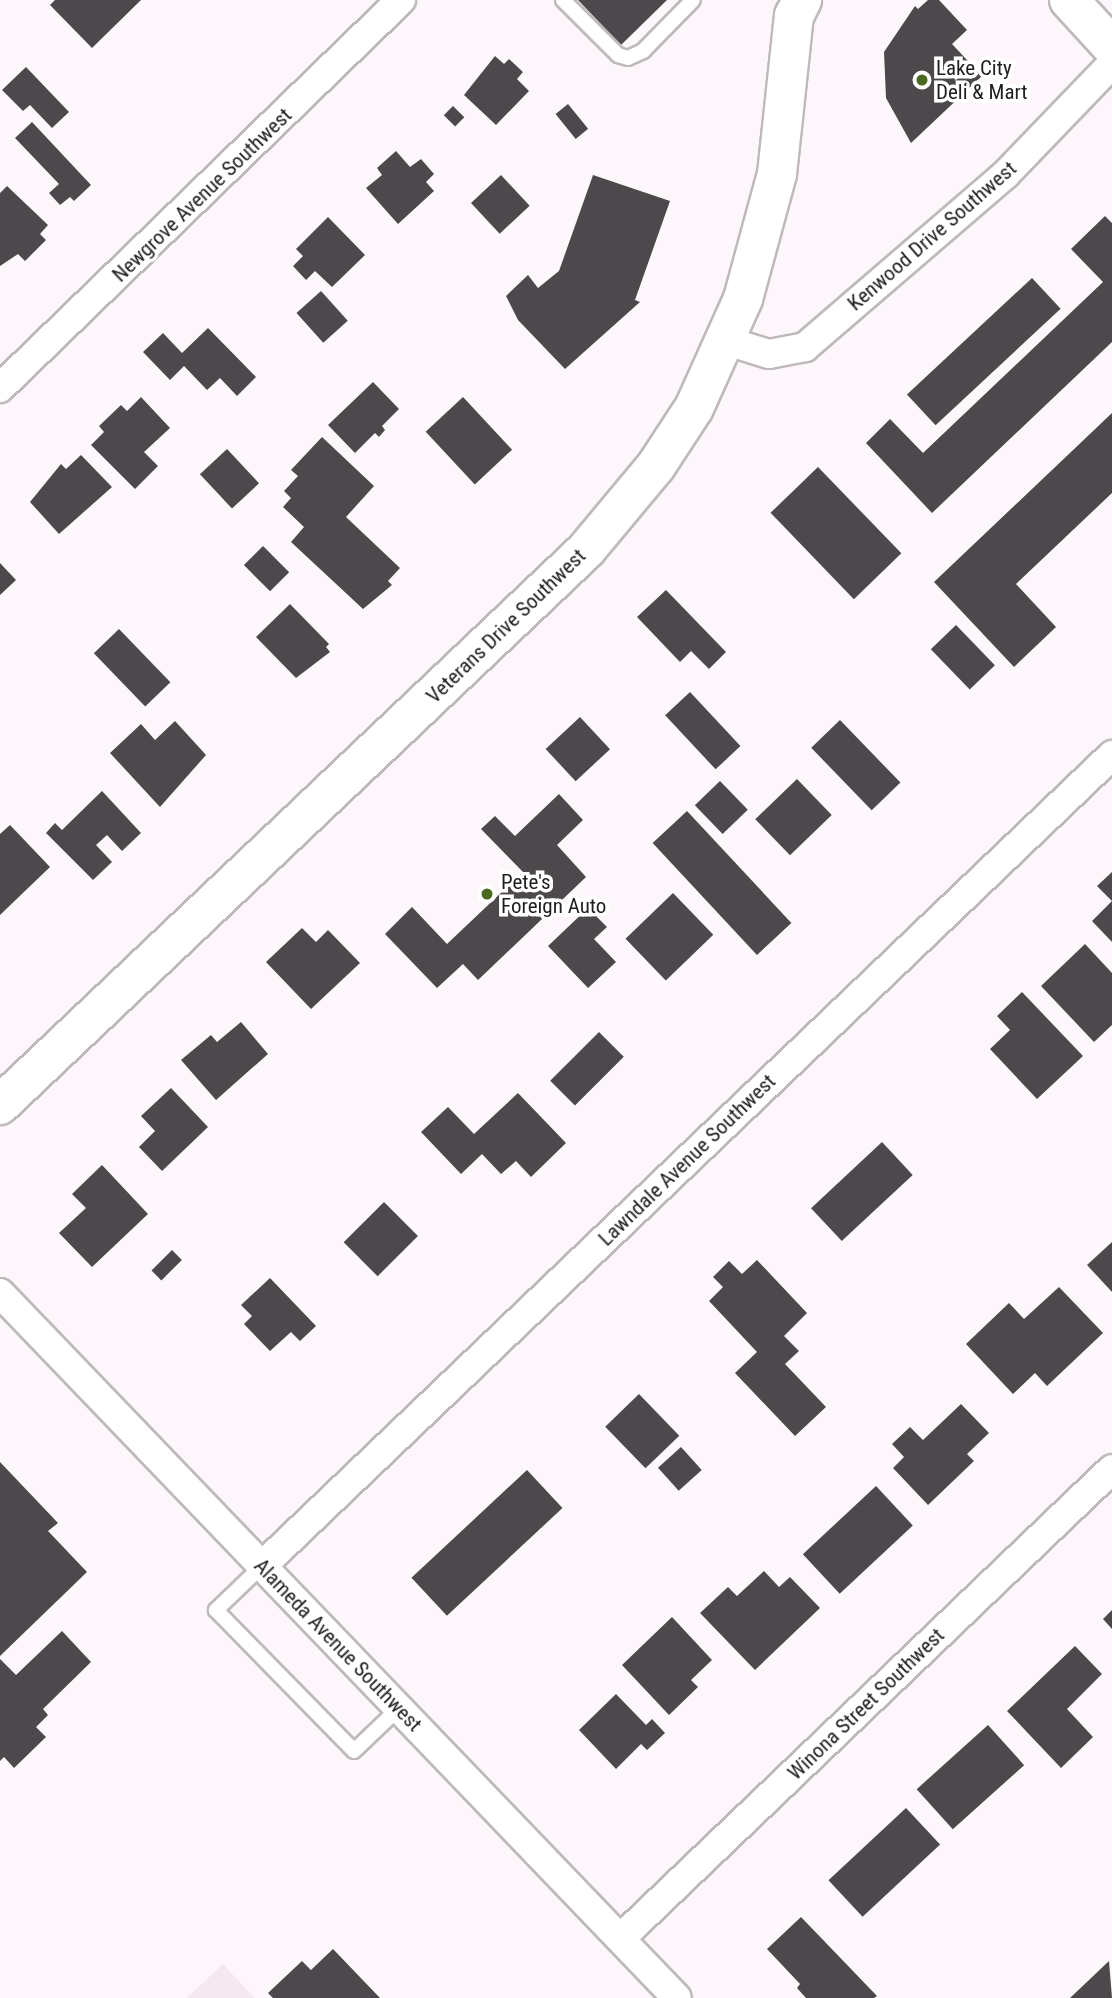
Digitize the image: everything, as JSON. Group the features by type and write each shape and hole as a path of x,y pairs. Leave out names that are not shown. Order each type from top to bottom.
{"street":[{"name":"Newgrove Avenue Southwest","path":"0,388 401,0"},
{"path":"1069,0 1112,47"},
{"name":"Veterans Drive Southwest","path":"0,1105 586,550 656,466 727,341 762,237 777,174 794,5"},
{"name":"Kenwood Drive Southwest","path":"727,341 769,354 805,347 1005,175 1112,64"},
{"name":"Lawndale Avenue Southwest","path":"262,1566 1112,755"},
{"name":"Alameda Avenue Southwest","path":"0,1293 677,1998"},
{"name":"Winona Street Southwest","path":"620,1939 1112,1469"}],"lane":[{"path":"563,0 618,55 628,58 643,51 693,0"},
{"path":"262,1566 216,1610 354,1751 399,1709"}],"shaded area":[{"path":"223,1964 255,1998 187,1998"}],"building":[{"path":"55,0 141,0 92,48 50,5"},
{"path":"578,0 667,0 621,45"},
{"path":"928,0 939,0 967,30 952,44 982,76 911,143 886,98 884,52 915,6 918,9"},
{"path":"495,56 504,64 509,59 523,72 517,79 529,91 496,125 464,95"},
{"path":"26,67 69,112 52,128 30,105 23,111 2,90"},
{"path":"568,104 588,129 576,139 556,114"},
{"path":"453,106 464,117 455,127 444,115"},
{"path":"32,122 91,185 74,201 70,197 60,205 49,193 59,184 15,138"},
{"path":"396,151 410,167 421,159 434,174 426,182 434,191 398,224 366,188 382,175 377,168"},
{"path":"501,175 530,206 500,234 471,203"},
{"path":"593,175 670,201 635,300 640,302 565,369 518,320 506,296 528,275 538,288 559,271"},
{"path":"7,186 48,225 40,234 46,240 25,261 18,254 0,266 0,193"},
{"path":"1105,216 1112,223 1112,342 932,513 866,443 890,419 923,453 1103,282 1071,249"},
{"path":"328,217 365,255 332,287 315,271 306,280 293,266 303,256 296,249"},
{"path":"1032,278 1061,309 936,425 907,395"},
{"path":"321,291 348,321 323,343 296,313"},
{"path":"208,328 256,377 237,396 220,378 207,390 184,366 170,380 143,352 163,333 182,353"},
{"path":"373,382 399,409 382,426 385,430 379,437 375,433 355,453 328,425"},
{"path":"141,397 170,428 144,452 158,466 135,489 91,445 104,432 99,426 121,405 127,411"},
{"path":"463,397 512,450 475,484 426,432"},
{"path":"1112,413 1112,493 1016,584 1056,627 1014,667 934,582"},
{"path":"322,437 374,486 346,517 400,568 388,581 392,585 363,609 291,542 304,527 283,507 291,498 284,491 298,476 291,470"},
{"path":"227,449 259,483 232,509 200,474"},
{"path":"81,455 112,487 59,534 30,502 61,464 66,469"},
{"path":"818,467 901,553 854,599 771,513"},
{"path":"263,546 289,572 270,591 244,565"},
{"path":"0,563 16,580 0,595"},
{"path":"666,590 726,652 709,669 691,651 680,662 637,617"},
{"path":"290,604 329,644 326,647 330,652 296,678 256,637"},
{"path":"956,625 995,665 970,690 931,649"},
{"path":"119,629 170,682 145,707 94,653"},
{"path":"690,692 740,746 716,769 665,715"},
{"path":"580,717 610,749 576,781 546,749"},
{"path":"840,720 900,783 872,810 811,748"},
{"path":"175,721 206,755 160,807 110,753 141,724 155,740"},
{"path":"797,779 832,815 790,855 755,819"},
{"path":"720,781 748,810 723,834 695,805"},
{"path":"102,791 141,833 122,851 107,835 96,845 112,862 93,880 46,833 55,823 62,830"},
{"path":"559,794 583,820 557,845 586,877 478,980 463,964 437,988 385,934 412,907 447,944 523,872 481,829 495,816 515,836"},
{"path":"687,811 791,923 757,955 653,843"},
{"path":"10,825 50,867 0,915 0,834"},
{"path":"1112,872 1112,901 1097,886"},
{"path":"673,893 713,935 666,981 626,939"},
{"path":"1112,901 1112,942 1092,921"},
{"path":"588,908 607,927 594,939 616,962 588,988 548,946"},
{"path":"302,928 316,942 328,930 360,963 311,1009 266,962"},
{"path":"1085,944 1112,973 1112,1025 1094,1042 1041,986"},
{"path":"1022,992 1083,1056 1037,1099 990,1049 1010,1030 997,1016"},
{"path":"241,1022 268,1054 216,1100 181,1060 211,1035 217,1042"},
{"path":"599,1032 624,1057 575,1106 550,1081"},
{"path":"171,1088 208,1127 162,1171 139,1147 155,1131 141,1116"},
{"path":"518,1093 566,1143 531,1177 516,1161 501,1174 482,1154 461,1174 421,1132 448,1107 474,1134"},
{"path":"882,1142 913,1175 842,1241 811,1208"},
{"path":"102,1165 148,1214 92,1267 59,1233 86,1208 72,1194"},
{"path":"384,1202 418,1236 378,1276 344,1242"},
{"path":"1112,1242 1112,1292 1087,1265"},
{"path":"172,1250 182,1260 161,1280 151,1271"},
{"path":"757,1260 807,1313 784,1336 799,1351 785,1364 826,1407 795,1436 735,1373 757,1352 709,1301 723,1287 713,1277 729,1261 742,1274"},
{"path":"270,1278 316,1326 300,1341 291,1332 270,1351 244,1324 252,1316 241,1305"},
{"path":"1059,1287 1103,1333 1047,1386 1035,1373 1013,1394 966,1344 1009,1303 1024,1319"},
{"path":"639,1394 679,1436 645,1468 605,1427"},
{"path":"961,1404 989,1433 967,1454 974,1461 928,1505 893,1468 904,1457 892,1444 910,1427 923,1440"},
{"path":"681,1447 702,1470 679,1491 658,1468"},
{"path":"0,1462 58,1523 48,1531 87,1572 0,1656"},
{"path":"527,1470 562,1508 447,1616 411,1578"},
{"path":"876,1486 913,1525 840,1594 803,1554"},
{"path":"764,1571 779,1587 790,1577 820,1608 755,1670 700,1613 728,1587 737,1596"},
{"path":"1112,1610 1112,1629 1103,1619"},
{"path":"672,1617 712,1660 691,1680 698,1687 669,1715 622,1665"},
{"path":"62,1631 91,1662 43,1709 48,1715 36,1727 46,1737 14,1768 4,1757 0,1761 0,1659 16,1675"},
{"path":"1075,1646 1102,1674 1067,1709 1093,1737 1061,1768 1007,1711"},
{"path":"616,1694 646,1725 652,1719 665,1733 647,1750 641,1744 616,1769 579,1730"},
{"path":"988,1725 1024,1765 953,1829 917,1789"},
{"path":"906,1808 940,1845 863,1917 828,1880"},
{"path":"801,1917 877,1996 806,1998 797,1988 800,1984 767,1949"},
{"path":"333,1949 380,1998 273,1998 268,1993 302,1961 311,1970"},
{"path":"1109,1961 1112,1998 1070,1998"}],"place":[{"name":"Lake City Deli & Mart","path":"922,80"},
{"name":"Pete's Foreign Auto","path":"487,894"}]}
